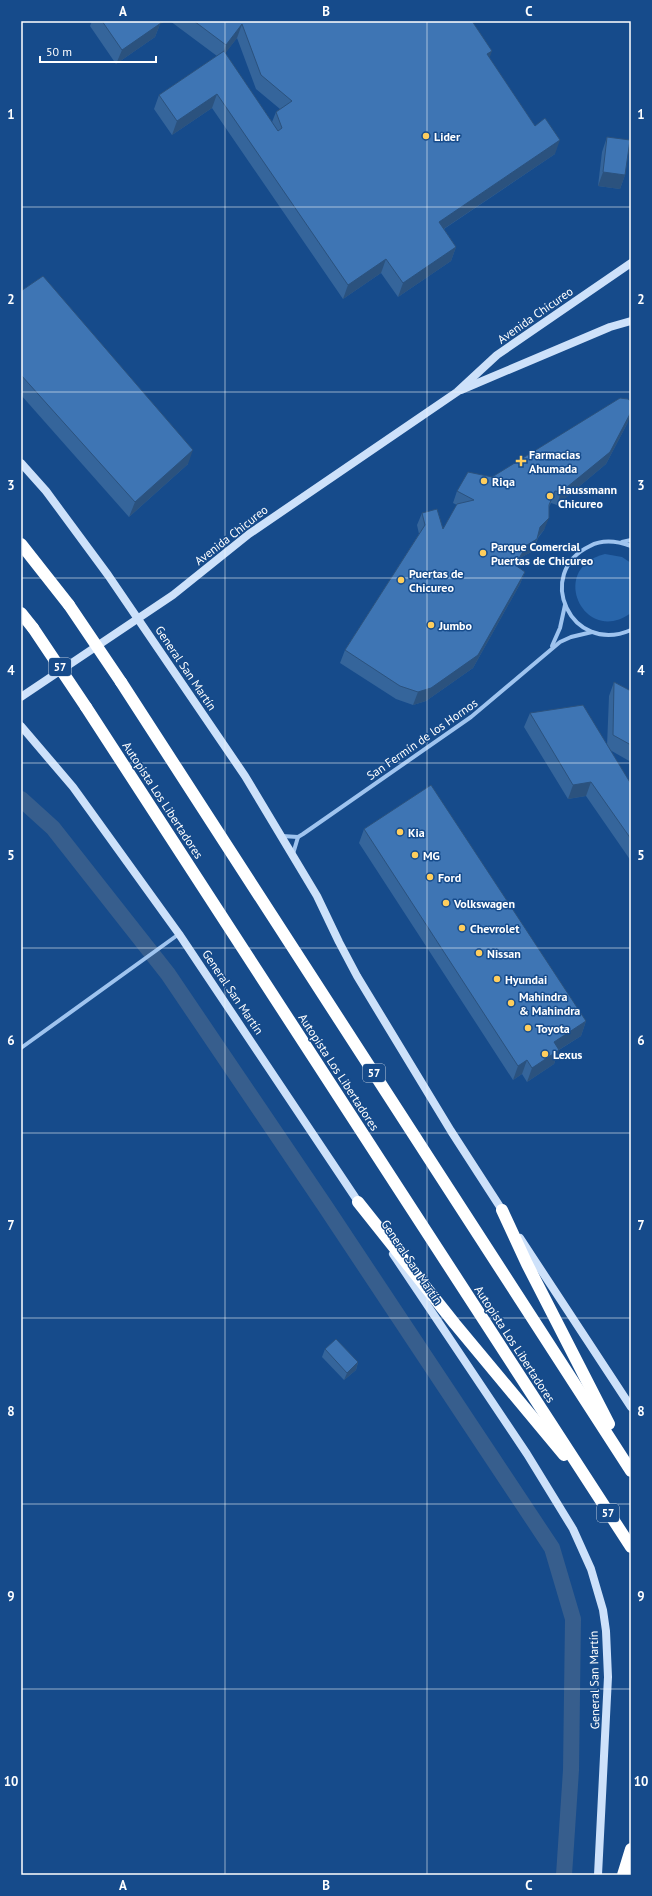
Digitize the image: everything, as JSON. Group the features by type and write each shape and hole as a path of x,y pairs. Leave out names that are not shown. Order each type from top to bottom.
{"highway":[{"name":"57","path":"21,544 69,605 122,682 629,1467"},
{"name":"Autopista Los Libertadores","path":"21,613 86,707 631,1547"},
{"path":"358,1202 541,1429 586,1479"},
{"path":"502,1210 530,1271 590,1385 629,1467"},
{"path":"623,1875 631,1849"}],"main road":[{"name":"Avenida Chicureo","path":"21,697 187,585 249,534 457,392 504,351 631,264"},
{"name":"Avenida Chicureo","path":"457,392 604,330 631,321"},
{"name":"General San Martín","path":"21,464 46,491 76,530 138,618 245,776 317,896 338,942 357,976 451,1131 631,1407"},
{"name":"General San Martín","path":"21,726 73,787 179,934 527,1454 573,1529 591,1569 598,1590 604,1617 608,1677 598,1875"}],"street":[{"path":"620,542 631,540"},
{"path":"631,546 620,542 611,541 593,544 584,548 570,561 566,569 562,587 565,606 576,622 592,632 613,635 631,630"},
{"name":"San Fermín de los Hornos","path":"551,648 560,628 565,606"},
{"name":"San Fermín de los Hornos","path":"298,837 471,717 524,674 551,648 571,637 592,632"},
{"path":"281,836 298,837 293,855"},
{"path":"21,1048 179,934"}],"shaded area":[{"path":"605,554 622,557 631,563 631,613 614,621 599,620 587,613 579,602 575,588 578,574 588,562"}],"building":[{"path":"102,21 159,21 161,23 122,50"},
{"path":"194,21 472,21 492,51 487,54 535,126 545,118 560,140 439,222 456,247 403,283 386,259 348,285 217,94 177,121 159,95 224,51 278,131 282,128 276,112 292,101 261,75 242,24 226,45"},
{"path":"607,137 630,140 625,175 603,172"},
{"path":"43,276 193,450 135,502 21,375 21,291"},
{"path":"620,398 628,399 631,402 631,412 610,452 561,492 555,491 549,505 549,518 540,527 537,539 527,545 515,565 525,572 478,655 431,688 418,692 400,686 345,650 425,525 422,513 437,509 443,529 457,504 474,500 457,491 468,472 492,477"},
{"path":"614,682 631,691 631,745 613,735"},
{"path":"583,705 631,784 631,839 591,782 573,785 530,713"},
{"path":"431,785 586,1021 554,1042 559,1050 532,1068 527,1060 518,1066 364,829"},
{"path":"336,1339 358,1362 347,1373 325,1349"}],"waterway":[{"path":"21,799 53,828 168,974 325,1206 552,1548 573,1619 571,1770 564,1875"}],"place":[{"name":"Lider","path":"426,136"},
{"name":"Farmacias Ahumada","path":"521,461"},
{"name":"Riqa","path":"484,481"},
{"name":"Haussmann Chicureo","path":"550,496"},
{"name":"Parque Comercial Puertas de Chicureo","path":"483,553"},
{"name":"Puertas de Chicureo","path":"401,580"},
{"name":"Jumbo","path":"431,625"},
{"name":"Kia","path":"400,832"},
{"name":"MG","path":"415,855"},
{"name":"Ford","path":"430,877"},
{"name":"Volkswagen","path":"446,903"},
{"name":"Chevrolet","path":"462,928"},
{"name":"Nissan","path":"479,953"},
{"name":"Hyundai","path":"497,979"},
{"name":"Mahindra & Mahindra","path":"511,1003"},
{"name":"Toyota","path":"528,1028"},
{"name":"Lexus","path":"545,1054"}]}
